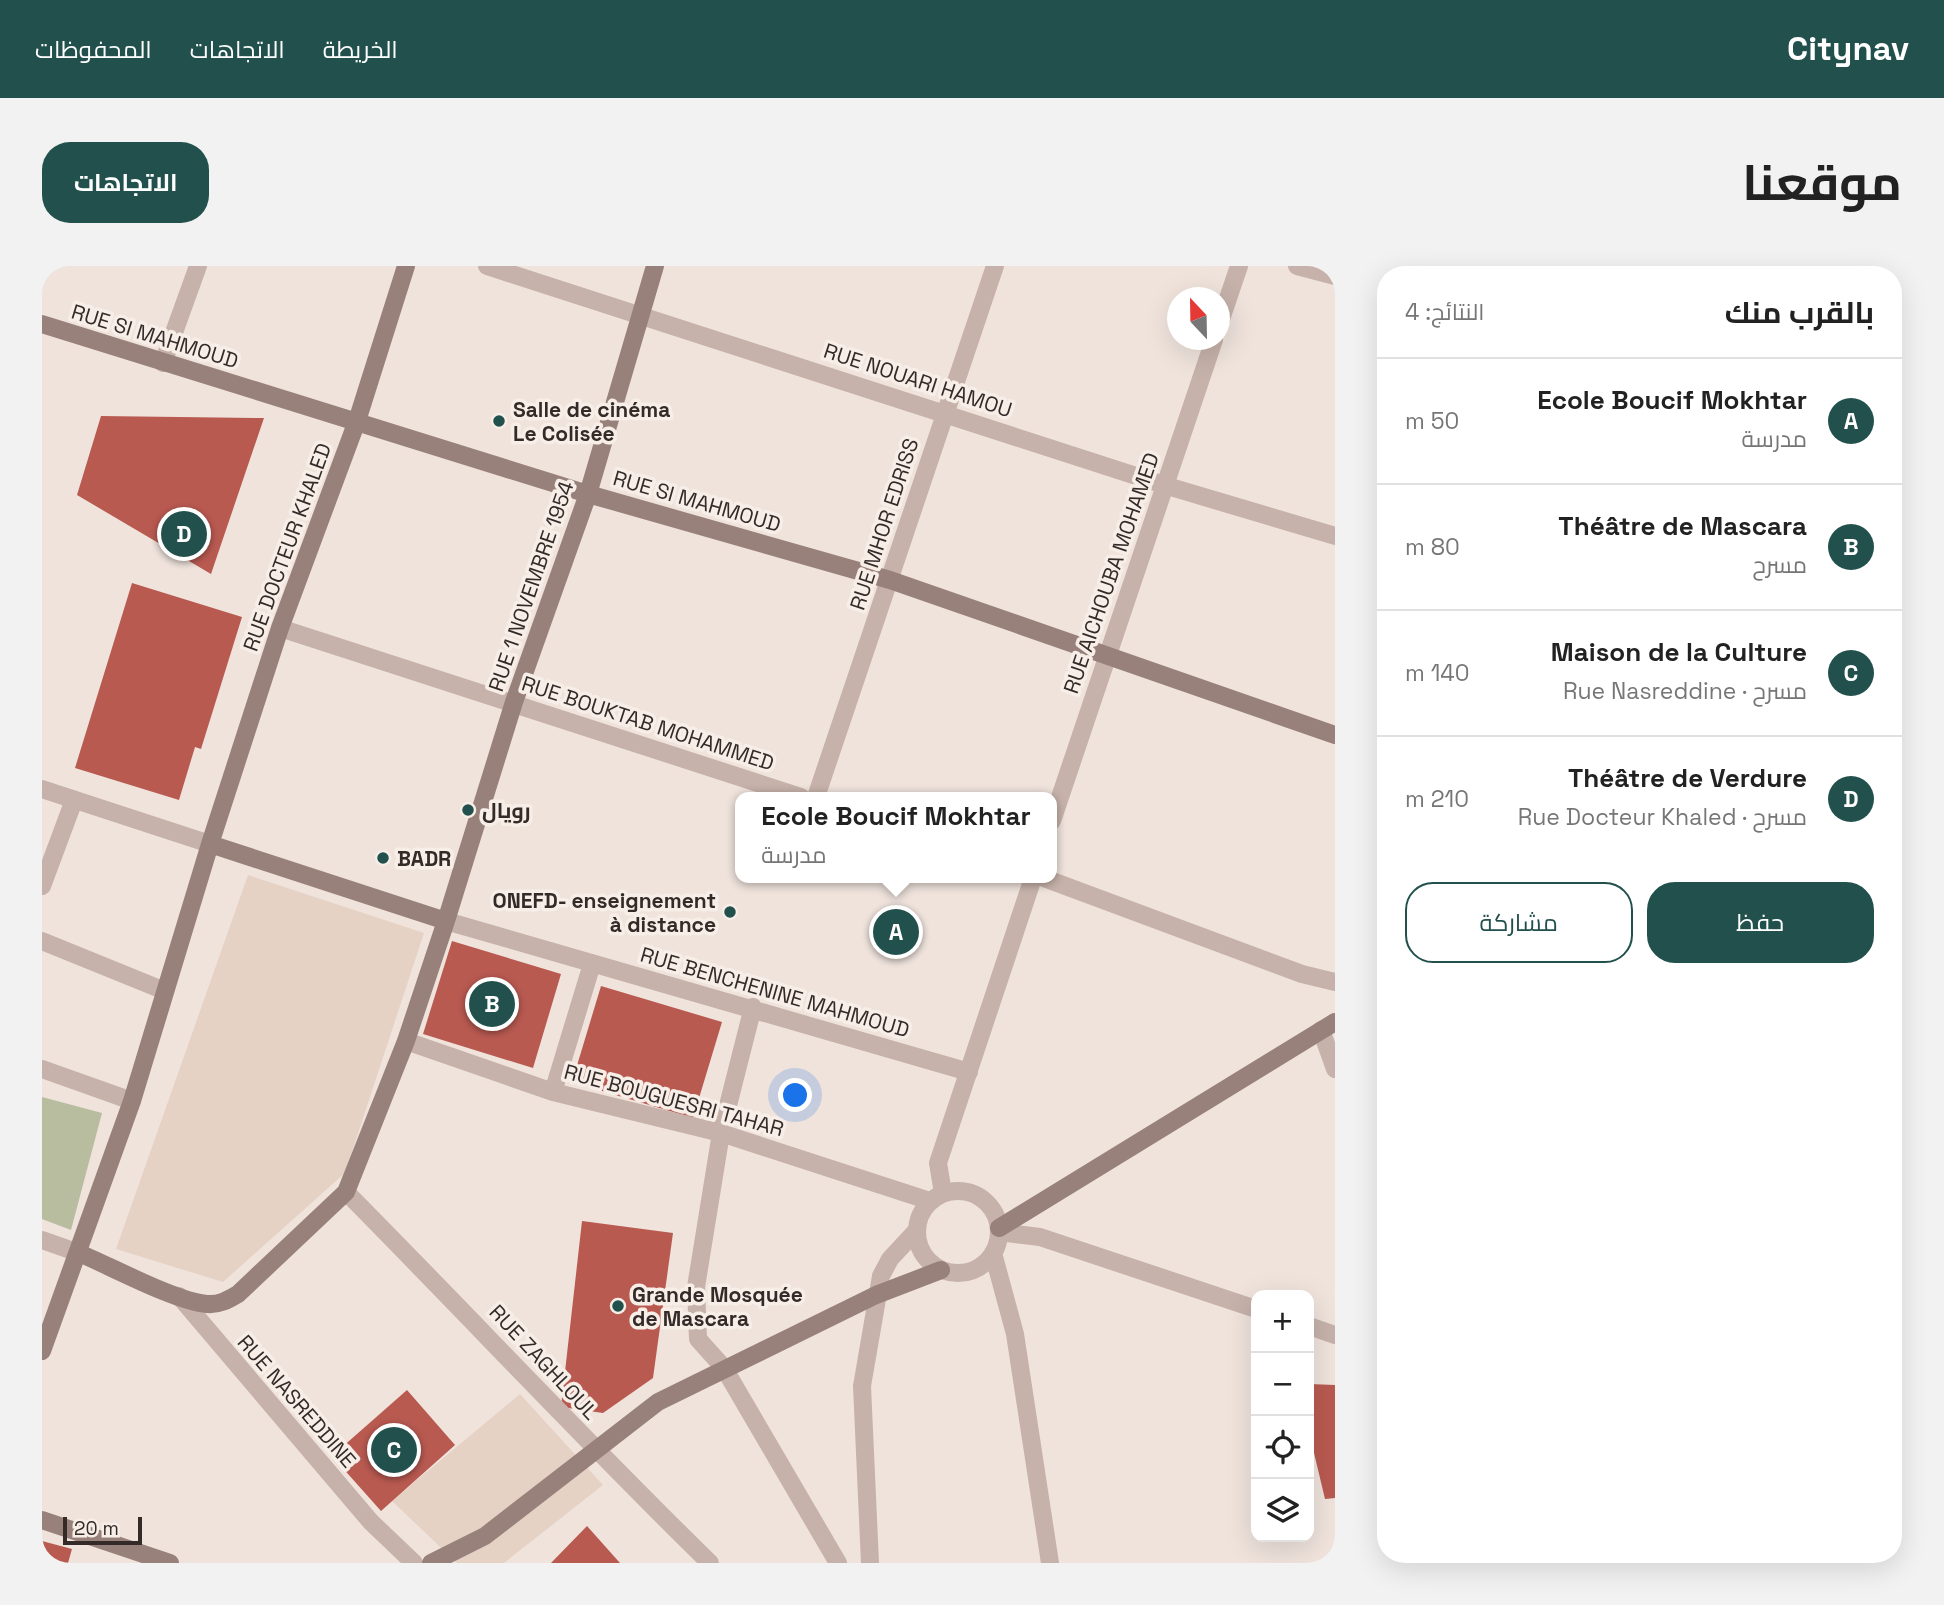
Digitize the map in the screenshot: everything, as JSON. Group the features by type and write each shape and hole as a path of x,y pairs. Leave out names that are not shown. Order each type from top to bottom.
{"street":[{"path":"163,363 198,266"},
{"name":"RUE DOCTEUR KHALED","path":"42,1351 132,1101 210,844 280,628 357,421 407,266"},
{"name":"RUE NOUARI HAMOU","path":"487,266 1164,485 1335,536"},
{"name":"RUE 1 NOVEMBRE 1954","path":"345,1192 406,1041 514,702 588,494 655,266"},
{"name":"RUE MHOR EDRISS","path":"818,792 995,266"},
{"path":"1230,293 1239,266"},
{"path":"1297,266 1335,276"},
{"name":"RUE SI MAHMOUD","path":"42,324 588,494 890,580 1335,735"},
{"name":"RUE AICHOUBA MOHAMED","path":"1057,806 1211,350"},
{"name":"RUE BOUKTAB MOHAMMED","path":"280,628 786,792"},
{"path":"42,789 446,921"},
{"path":"42,886 74,800"},
{"path":"937,1197 938,1163 1031,883"},
{"path":"1057,883 1301,974 1335,982"},
{"name":"RUE BENCHENINE MAHMOUD","path":"446,921 753,1007 969,1072"},
{"path":"42,941 165,991"},
{"path":"553,1092 592,964"},
{"path":"753,1007 721,1133 696,1287 698,1339 724,1368 838,1563"},
{"path":"999,1230 1328,1026 1335,1069"},
{"name":"RUE BOUGUESRI TAHAR","path":"406,1041 553,1092 721,1133 937,1197"},
{"path":"42,1069 132,1101"},
{"path":"431,1563 485,1536 657,1402 876,1295 941,1270 965,1273 986,1262 993,1253 999,1230 996,1215 980,1196 956,1190 937,1197 922,1209 916,1231 920,1250 941,1270"},
{"path":"42,1240 179,1296 207,1304 224,1302 238,1294 345,1192"},
{"name":"RUE ZAGHLOUL","path":"345,1192 489,1336 595,1451 710,1563"},
{"path":"999,1230 1040,1237 1251,1307"},
{"path":"870,1563 862,1386 876,1295 890,1259 916,1231"},
{"path":"993,1253 1015,1334 1050,1563"},
{"name":"RUE NASREDDINE","path":"179,1296 371,1522 414,1563"},
{"path":"1314,1328 1335,1335"},
{"path":"42,1520 170,1563"}],"green space":[{"path":"42,1097 102,1113 71,1230 42,1219"}],"shaded area":[{"path":"248,875 424,933 345,1173 223,1282 116,1249"},
{"path":"520,1394 603,1485 504,1563 457,1563 392,1501"}],"building":[{"path":"101,416 264,418 211,574 77,495"},
{"path":"132,583 242,617 201,749 195,747 179,800 75,768"},
{"path":"452,941 561,974 533,1068 423,1034"},
{"path":"601,986 722,1022 693,1118 572,1082"},
{"name":"Grande Mosquée de Mascara","path":"582,1221 673,1233 653,1378 603,1413 561,1407"},
{"path":"1314,1384 1335,1385 1335,1498 1325,1499 1314,1453"},
{"path":"407,1390 455,1445 381,1511 332,1456"},
{"path":"587,1526 620,1563 551,1563"},
{"path":"42,1541 72,1549 68,1563 42,1563"}],"place":[{"name":"Salle de cinéma Le Colisée","path":"499,421"},
{"name":"Théâtre de Verdure","path":"184,534"},
{"name":"رويال","path":"468,810"},
{"name":"BADR","path":"383,858"},
{"name":"ONEFD- enseignement à distance","path":"730,912"},
{"name":"Ecole Boucif Mokhtar","path":"896,932"},
{"name":"Théâtre de Mascara","path":"492,1004"},
{"name":"Grande Mosquée de Mascara","path":"618,1306"},
{"name":"Maison de la Culture","path":"394,1450"}]}
